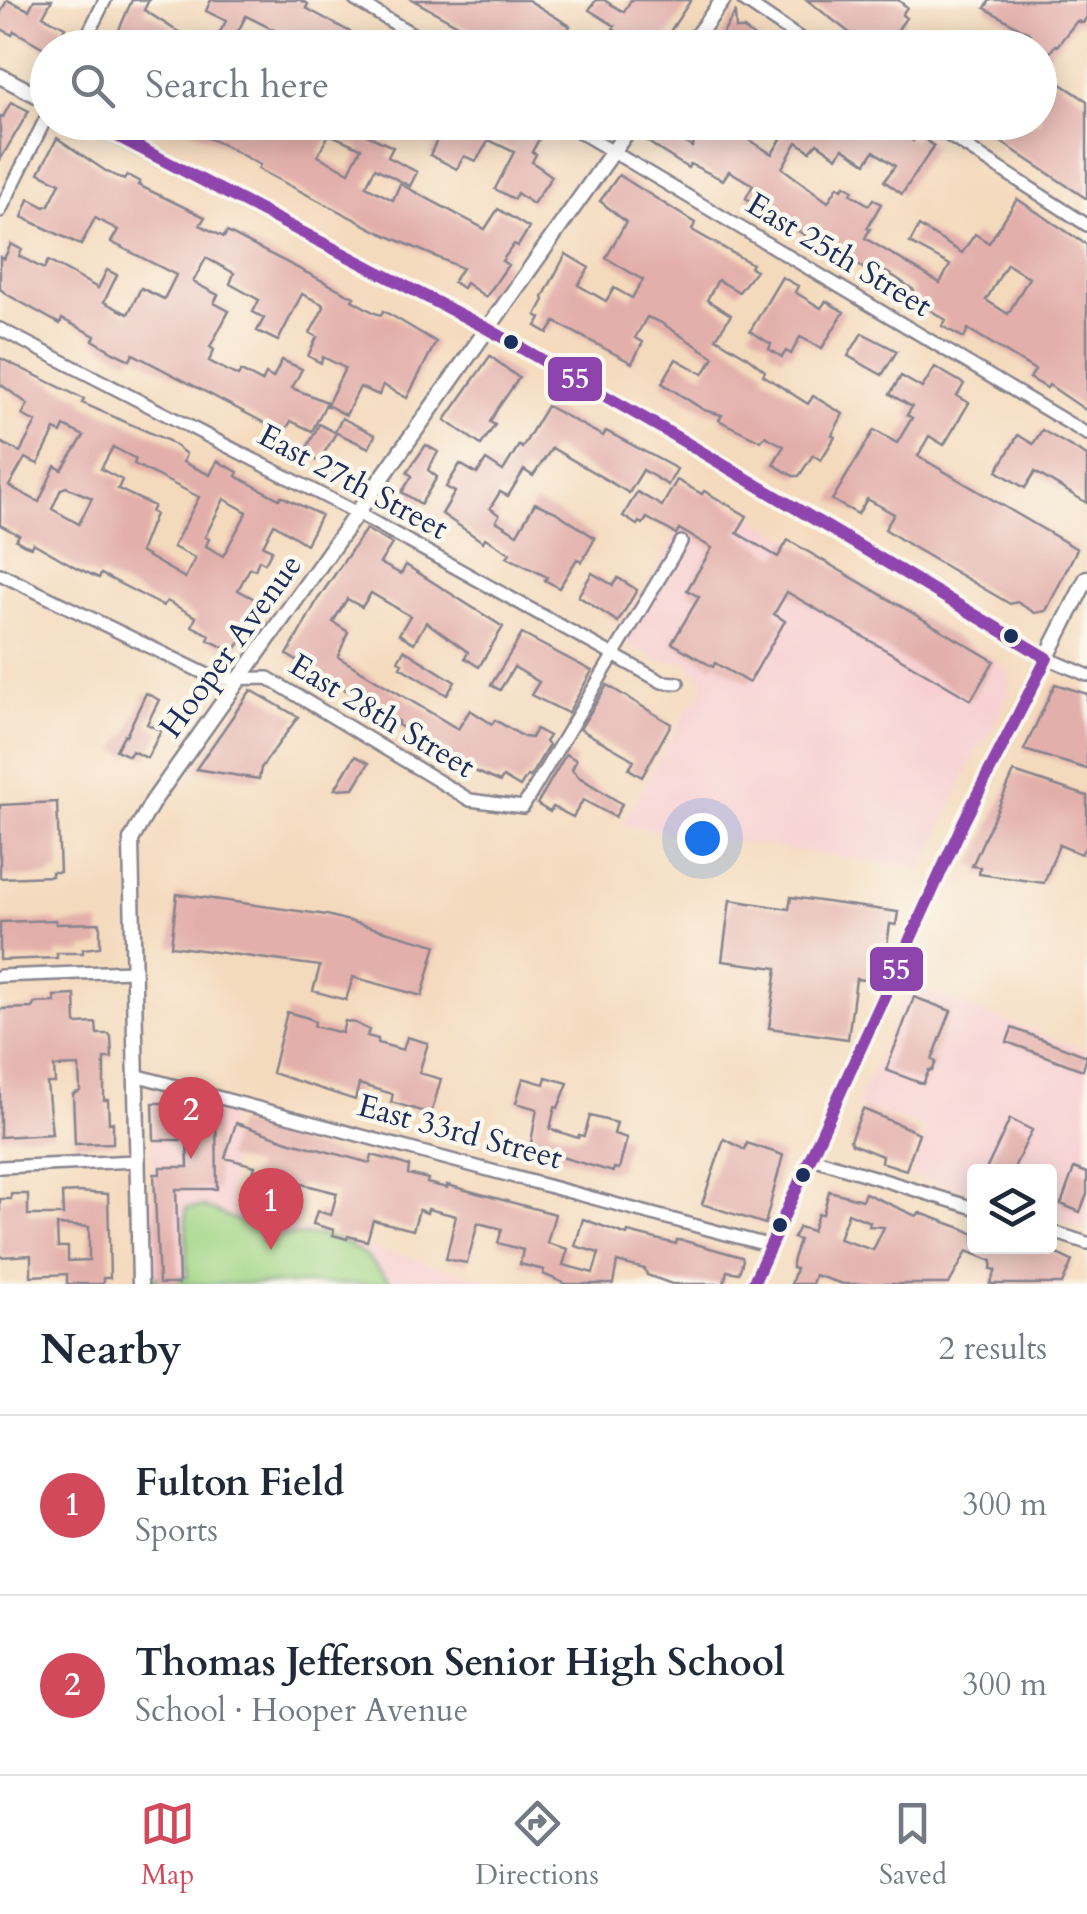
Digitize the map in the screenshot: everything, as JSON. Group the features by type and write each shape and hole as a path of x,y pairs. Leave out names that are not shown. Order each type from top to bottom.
{"street":[{"path":"90,30 106,0"},
{"path":"355,0 406,30"},
{"path":"701,30 723,0"},
{"path":"743,0 787,30"},
{"path":"0,76 30,92"},
{"path":"0,211 35,140"},
{"path":"124,140 488,329 664,429 1047,658 1087,676"},
{"name":"East 25th Street","path":"591,140 1087,434"},
{"name":"Hooper Avenue","path":"140,1284 131,840 153,801 621,140"},
{"path":"956,140 1087,225"},
{"name":"East 27th Street","path":"0,329 359,514 662,682 678,683"},
{"path":"613,655 682,542"},
{"name":"East 28th Street","path":"0,574 216,679 268,678 470,800 523,807 613,655"},
{"path":"754,1284 964,821 1087,578"},
{"path":"0,976 131,971"},
{"name":"East 33rd Street","path":"134,1075 770,1246"},
{"path":"812,1158 967,1206"},
{"path":"0,1167 138,1161"},
{"path":"1057,1233 1087,1242"}],"shaded area":[{"path":"703,488 1007,668 1011,689 988,739 978,747 923,869 622,825 691,704 701,696 704,681 688,662 660,661 616,637"},
{"path":"911,986 1087,1051 1087,1229 1057,1219 1057,1164 967,1164 967,1192 910,1175 927,1128 856,1106"},
{"path":"150,1089 228,1108 232,1210 505,1284 154,1284"}],"green space":[{"path":"204,1207 274,1236 320,1235 345,1243 367,1257 392,1284 152,1284 152,1277 187,1277 186,1208"}],"building":[{"path":"7,0 29,10 34,0 52,0 43,16 65,27 30,30 30,40 0,28 0,14"},
{"path":"132,0 149,0 144,10 175,30 119,30"},
{"path":"211,0 300,0 308,4 306,8 347,30 274,30 246,16 239,30 221,30 226,21 206,11"},
{"path":"413,0 528,0 570,26 568,30 471,30"},
{"path":"596,0 604,0 624,12 631,0 691,0 671,30 614,30 615,26 589,10"},
{"path":"807,0 898,0 907,7 902,15 906,18 898,30 846,30"},
{"path":"990,0 1087,0 1087,17 1083,23 1077,21 1057,46 1057,30 1023,30 985,8"},
{"path":"735,13 736,29 745,30 725,30"},
{"path":"1057,81 1087,101 1087,199 998,140 1057,140"},
{"path":"11,102 29,111 0,160 0,116"},
{"path":"56,140 60,140 107,172 124,180 127,175 140,182 138,185 205,217 200,225 224,237 227,232 436,342 407,398 383,385 379,395 360,387 346,415 327,405 345,368 323,357 321,363 308,356 317,337 310,333 322,304 302,294 278,341 257,331 264,318 253,312 259,300 230,284 234,273 206,258 193,282 218,295 214,303 229,311 210,347 214,350 209,361 238,376 241,371 262,382 266,374 273,378 282,360 302,369 292,388 327,402 312,431 291,421 284,433 133,354 130,360 115,353 93,340 95,336 62,319 60,324 0,289 0,257 4,259 11,244 22,250 19,256 44,269 48,261 98,288 107,270 117,275 104,302 128,314 141,288 164,299 176,275 111,242 118,230 95,218 81,245 22,217 29,199 45,207 49,205 60,183 39,173"},
{"path":"213,140 326,140 318,156 349,172 361,148 343,140 378,140 393,147 388,157 417,172 410,186 375,168 366,186 393,200 400,184 485,229 498,209 529,228 502,261 508,265 486,297 466,283 463,288 453,282 462,268 379,232 258,169 260,165"},
{"path":"437,140 489,140 476,161 464,156 457,169 430,155"},
{"path":"489,140 538,140 532,162 552,176 533,204 517,193 514,199 495,189 514,152"},
{"path":"648,140 681,140 692,147 696,140 749,140 772,154 780,140 926,140 934,146 902,194 884,181 895,166 874,151 866,163 843,148 837,157 817,143 810,151 797,142 782,168 828,202 838,186 842,189 845,185 853,190 851,194 869,205 873,199 881,204 865,238 940,283 950,265 910,243 919,226 962,253 975,234 989,243 1017,199 1087,245 1087,411 1049,385 1047,388 1030,378 1035,370 968,329 964,338 942,326 946,320 917,302 911,295 914,290 873,265 871,269 863,268 829,248 834,239 811,225 805,235 766,212 746,198 753,185 729,171 723,180 690,164 688,168","holes":["1007,264 1029,278 1008,314 986,300"]},
{"path":"619,175 695,223 692,230 756,270 739,292 718,280 707,300 731,315 716,338 808,404 813,396 843,414 821,460 813,455 799,476 773,464 784,446 765,436 761,441 728,425 719,420 722,415 704,410 662,383 676,359 703,374 714,357 660,322 647,317 635,338 643,342 632,363 555,322 548,333 536,326 543,297 566,254 589,268 578,285 606,301 614,288 632,298 643,280 606,258 626,222 600,201"},
{"path":"782,277 798,286 795,292 821,308 826,301 844,312 822,348 800,337 791,354 786,351 782,357 769,349 771,344 750,331"},
{"path":"862,333 897,351 882,375 848,356"},
{"path":"490,356 519,378 490,422 495,425 481,445 445,420"},
{"path":"0,358 84,399 82,403 169,441 186,454 183,462 210,475 217,461 279,499 281,496 321,515 306,544 274,524 263,546 272,550 265,563 259,560 255,570 250,568 238,590 262,603 255,616 258,618 233,652 208,640 210,635 192,626 196,617 167,601 163,606 101,574 99,578 77,568 33,543 31,547 25,545 16,540 19,535 0,525 0,442 20,452 36,422 22,415 28,404 0,384","holes":["64,426 84,436 62,470 55,466 39,502 9,486 25,458 38,464 55,430 61,433","113,447 136,459 134,464 199,497 173,547 195,558 185,578 140,552 155,514 151,512 154,506 118,489 122,480 101,469","66,487 92,498 79,524 52,509 61,489","224,499 247,512 223,556 206,546 209,539 205,537"]},
{"path":"935,367 964,384 957,396 969,403 944,445 929,436 918,456 1077,549 1046,611 1035,613 1017,602 1010,604 911,546 885,529 894,514 867,499 858,514 832,500 874,430 897,443 912,418 907,415 912,407 890,394 901,376 922,388"},
{"path":"547,406 603,436 606,431 677,469 668,485 643,470 629,493 552,448 533,476 524,470 508,496 500,492 490,508 499,515 496,521 517,534 535,503 595,538 582,562 577,559 559,588 545,580 547,577 507,557 510,553 485,538 483,542 442,514 455,492 446,487 460,464 477,474 486,460 503,471"},
{"path":"342,418 375,435 369,448 335,432"},
{"path":"319,424 336,433 319,462 304,454"},
{"path":"1042,430 1087,456 1087,503 1035,472 1025,488 997,471 1018,435 1033,444"},
{"path":"426,445 438,452 428,470 437,477 421,504 402,492 412,476 407,472"},
{"path":"677,480 747,516 737,533 778,557 788,540 994,661 971,700 787,592 774,614 785,621 749,683 672,643 699,597 687,590 712,548 679,529 676,534 647,518 637,525 623,516 637,492 662,506"},
{"path":"366,529 392,544 380,563 401,574 406,565 503,627 479,667 465,658 468,652 426,622 414,643 399,634 410,616 371,593 362,607 347,599 333,622 348,632 338,657 458,729 470,710 524,737 531,738 536,729 549,736 545,742 549,745 520,787 503,777 500,782 462,766 448,758 450,754 398,725 398,721 287,655 318,599"},
{"path":"592,573 613,585 618,578 637,590 618,622 578,596"},
{"path":"522,634 592,671 568,713 531,695 539,682 514,667 500,690 491,685"},
{"path":"404,650 455,682 447,695 400,667 402,663 398,661"},
{"path":"1055,684 1087,694 1087,769 1024,750"},
{"path":"607,685 671,724 642,777 629,769 634,761 629,757 580,729"},
{"path":"251,690 298,717 261,768 259,779 196,769"},
{"path":"146,693 159,700 147,724 161,731 147,758 132,751 129,756 116,750"},
{"path":"566,754 576,760 572,770 579,777 622,804 615,817 583,800 573,817 553,807 550,812 537,804"},
{"path":"355,756 369,763 354,788 335,789"},
{"path":"1014,772 1087,796 1087,845 1081,854 1059,845 1044,883 979,874 980,867 972,866"},
{"path":"57,802 60,872 52,872 52,876 0,878 0,805"},
{"path":"177,894 327,915 436,945 422,996 353,977 346,1000 313,991 320,966 171,946"},
{"path":"791,897 898,912 896,925 890,924 886,953 876,952 872,981 856,979 848,1039 769,1028 777,968 722,961 730,900 789,909"},
{"path":"55,920 56,924 100,923 100,947 83,949 83,953 57,953 57,958 0,960 0,922"},
{"path":"75,995 76,1024 96,1023 97,1034 111,1037 112,1058 104,1058 104,1100 108,1100 109,1123 113,1122 113,1143 75,1144 73,1094 80,1091 79,1066 54,1067 55,1083 47,1083 52,1134 0,1137 0,1009 32,1008 35,1003 55,1002 54,996"},
{"path":"914,997 951,1011 932,1060 936,1062 923,1084 886,1070"},
{"path":"287,1012 308,1018 315,1022 314,1026 342,1033 345,1021 355,1023 369,1030 367,1036 378,1039 378,1043 403,1050 407,1037 428,1043 419,1073 441,1079 431,1114 391,1102 393,1094 359,1084 355,1100 272,1073"},
{"path":"1012,1028 1087,1056 1083,1070 1007,1042"},
{"path":"546,1077 568,1083 558,1108 555,1107 550,1129 578,1138 584,1136 590,1116 617,1123 614,1134 627,1138 619,1169 614,1168 613,1172 530,1148 537,1109 516,1103 523,1078 544,1084"},
{"path":"153,1103 178,1103 178,1114 216,1114 217,1189 176,1189 179,1284 159,1284 154,1174 160,1174 160,1167 188,1167 187,1140 154,1140"},
{"path":"863,1109 919,1133 906,1170 881,1162 882,1156 852,1144 850,1140"},
{"path":"1010,1119 1032,1130 1016,1164 989,1164"},
{"path":"236,1123 370,1163 372,1155 394,1161 409,1166 408,1174 428,1179 427,1183 555,1214 547,1243 568,1249 563,1265 593,1273 599,1253 575,1246 583,1219 627,1235 628,1232 676,1244 677,1240 685,1241 743,1260 739,1273 727,1271 724,1284 672,1284 647,1275 645,1269 617,1262 613,1284 566,1284 543,1274 544,1270 520,1264 523,1250 498,1243 502,1229 478,1223 467,1263 446,1259 456,1216 428,1209 427,1213 419,1210 413,1230 373,1220 367,1241 348,1236 347,1239 313,1224 317,1211 331,1215 337,1193 302,1184 295,1192 287,1189 278,1214 243,1209 255,1166 225,1158"},
{"path":"724,1139 745,1150 747,1143 783,1155 765,1224 702,1204"},
{"path":"1074,1168 1087,1173 1087,1194 1080,1212 1061,1204"},
{"path":"829,1191 862,1200 865,1193 916,1216 920,1213 967,1230 967,1251 949,1284 843,1284 815,1275 812,1284 791,1284 799,1240 793,1238 799,1227 812,1231 818,1214 823,1214","holes":["848,1213 870,1222 869,1226 884,1227 873,1250 839,1239"]},
{"path":"62,1193 108,1194 110,1278 103,1278 103,1284 67,1284 67,1274 31,1276 31,1255 0,1257 0,1199 28,1194 28,1215 63,1215","holes":["57,1225 89,1227 89,1260 68,1261 68,1247 58,1247"]},
{"path":"974,1254 1057,1254 1072,1261 1062,1284 990,1284 996,1270 991,1269 992,1261"}],"transit line":[{"name":"55","path":"125,140 488,329 1047,658"},
{"name":"55","path":"753,1284 964,821 1047,658"}],"place":[{"name":"Thomas Jefferson Senior High School","path":"191,1159"},
{"name":"Fulton Field","path":"271,1250"}]}
